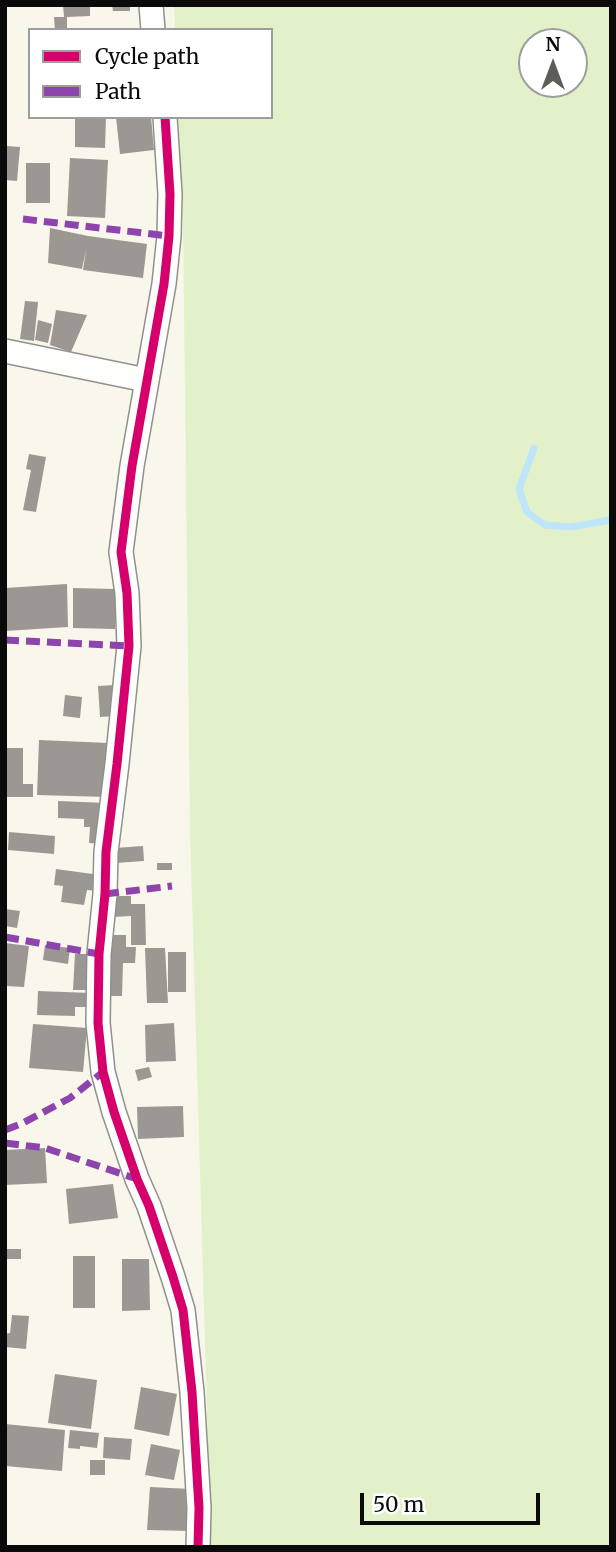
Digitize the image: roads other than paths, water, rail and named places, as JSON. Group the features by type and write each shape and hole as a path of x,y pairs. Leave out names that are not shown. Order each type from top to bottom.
{"street":[{"path":"151,5 153,28"},
{"path":"164,119 170,194 169,236 164,284 132,466 121,552 127,593 129,646 106,852 99,954 98,1023 103,1072 114,1112 149,1206 183,1310 193,1405 199,1508 198,1547"},
{"path":"5,351 146,380"}],"waterway":[{"path":"534,448 519,489 527,512 545,525 571,527 611,520"}]}
